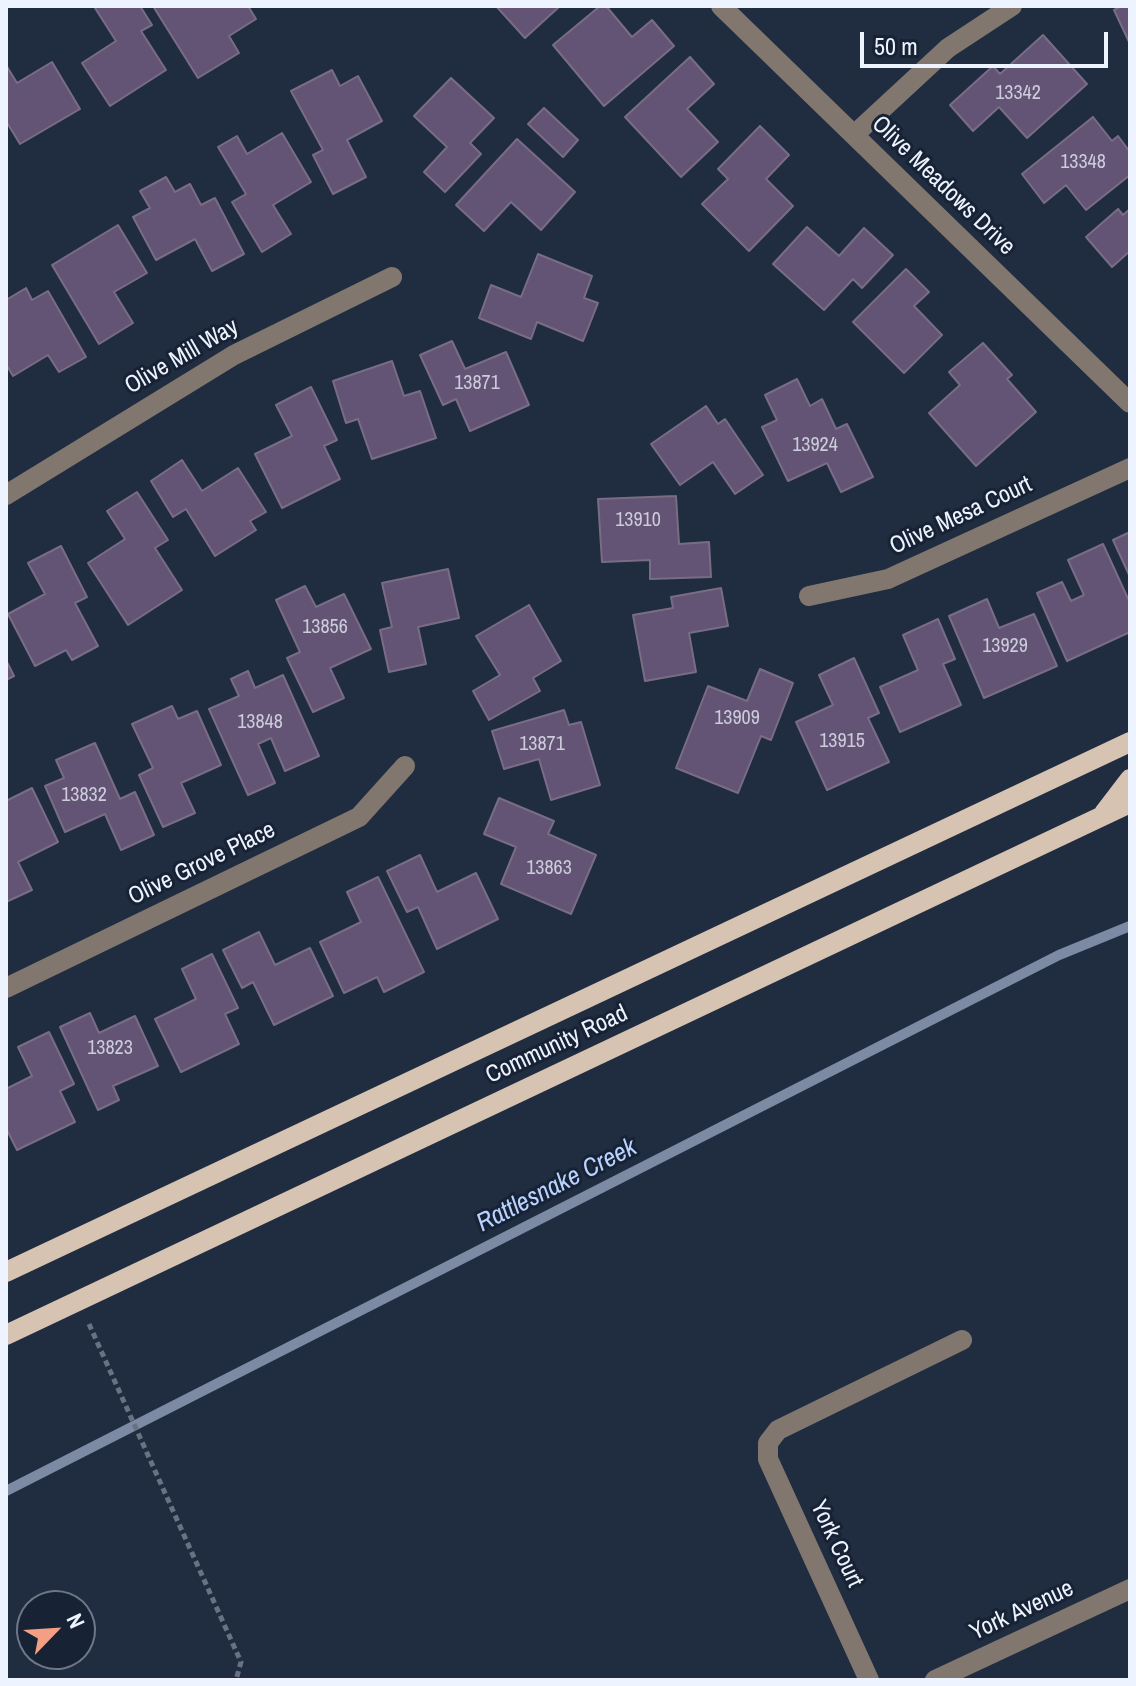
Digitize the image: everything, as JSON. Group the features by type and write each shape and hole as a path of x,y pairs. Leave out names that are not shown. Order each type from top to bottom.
{"main road":[{"name":"Community Road","path":"6,1272 1130,742"},
{"path":"1102,816 1130,779"},
{"name":"Community Road","path":"6,1335 1130,803"}],"street":[{"name":"Olive Meadows Drive","path":"721,6 1130,403"},
{"path":"854,135 948,48 1012,6"},
{"name":"Olive Mill Way","path":"6,495 234,355 392,277"},
{"name":"Olive Mesa Court","path":"809,596 888,579 1130,468"},
{"name":"Olive Grove Place","path":"6,988 359,817 405,766"},
{"name":"York Court","path":"869,1680 768,1459 768,1443 778,1430 962,1340"},
{"name":"York Avenue","path":"935,1680 1130,1589"}],"path":[{"path":"98,1343 241,1662 236,1680"}],"building":[{"path":"140,6 152,25 141,31 166,70 110,106 82,63 116,41 95,8"},
{"path":"153,6 248,6 256,19 229,36 239,53 198,78"},
{"path":"496,6 560,6 525,38"},
{"path":"600,6 606,6 632,37 652,20 674,46 604,106 553,45"},
{"path":"1130,6 1130,44 1114,10"},
{"path":"1043,35 1087,84 1027,138 999,107 973,131 950,105 993,66 1000,74"},
{"path":"690,57 714,84 687,109 718,142 681,177 625,117"},
{"path":"52,62 80,109 20,144 6,121 6,65 17,83"},
{"path":"332,70 340,86 358,76 382,121 347,140 366,177 333,194 313,155 323,150 291,91"},
{"path":"451,78 494,118 470,143 481,154 445,192 424,172 447,147 414,116"},
{"path":"544,108 578,140 563,157 528,124"},
{"path":"1093,117 1112,141 1118,136 1130,152 1130,175 1086,210 1066,185 1044,203 1022,174"},
{"path":"760,126 789,155 766,179 793,206 749,251 702,204 728,179 718,169"},
{"path":"282,133 311,182 273,205 291,234 262,252 232,202 246,194 218,147 237,136 247,154"},
{"path":"517,139 575,192 541,230 511,202 484,231 456,205"},
{"path":"166,177 175,192 190,184 201,205 215,198 244,254 212,271 195,239 156,260 133,217 150,208 140,191"},
{"path":"1118,209 1123,215 1130,209 1130,251 1112,267 1086,237"},
{"path":"118,225 147,273 114,292 133,323 99,344 52,265"},
{"path":"807,227 839,256 864,228 893,255 862,288 853,279 824,310 773,264"},
{"path":"538,254 592,276 584,298 598,303 583,341 537,322 531,339 479,318 491,285 521,297"},
{"path":"906,269 929,292 914,306 942,335 904,373 853,322"},
{"path":"26,288 32,300 48,291 86,357 59,372 48,355 13,376 6,364 6,300"},
{"path":"452,341 465,369 506,352 529,405 470,431 456,399 443,405 420,355"},
{"path":"983,343 1012,375 1007,379 1036,412 976,466 929,413 960,385 949,372"},
{"path":"392,361 404,396 420,391 436,438 372,459 358,419 346,423 333,381"},
{"path":"797,379 810,406 822,399 836,429 847,424 873,477 841,492 827,463 788,481 762,427 777,420 765,395"},
{"path":"311,387 337,440 324,446 340,479 282,508 255,454 292,436 276,405"},
{"path":"706,406 718,424 725,419 763,475 735,494 713,462 680,485 651,444"},
{"path":"182,460 202,491 238,468 266,512 250,521 256,530 215,556 186,509 173,517 151,481"},
{"path":"137,492 168,540 155,548 182,590 128,625 88,563 125,539 107,511"},
{"path":"676,496 679,544 709,542 711,577 650,579 650,560 602,562 598,499"},
{"path":"1130,532 1130,577 1113,540"},
{"path":"1103,544 1130,603 1130,632 1067,661 1037,593 1062,582 1071,601 1084,595 1068,560"},
{"path":"61,546 87,597 75,603 98,646 72,660 66,650 35,666 8,614 45,594 28,563"},
{"path":"448,569 459,618 418,627 426,664 389,672 380,630 392,627 382,583"},
{"path":"305,586 316,607 344,594 371,649 330,668 344,698 313,712 287,658 300,652 276,600"},
{"path":"721,588 728,626 689,633 696,672 645,681 633,615 673,608 671,597"},
{"path":"987,599 999,628 1034,614 1057,666 984,698 949,616"},
{"path":"529,605 561,661 533,678 540,691 489,720 473,691 500,675 476,636"},
{"path":"938,619 955,659 943,664 961,705 900,732 880,687 918,670 903,635"},
{"path":"854,658 879,713 868,718 889,762 827,790 796,722 833,705 819,675"},
{"path":"6,660 14,676 6,680"},
{"path":"760,669 793,683 771,740 761,736 738,793 676,768 708,686 747,701"},
{"path":"248,671 255,688 283,675 319,756 285,771 271,738 258,744 275,783 248,795 209,709 239,696 231,679"},
{"path":"172,706 178,719 197,711 221,765 181,783 195,813 163,827 139,775 153,768 132,724"},
{"path":"564,710 569,725 581,722 600,785 551,800 539,759 504,769 492,731"},
{"path":"95,743 120,799 135,792 154,835 121,850 105,814 65,832 45,786 64,778 56,760"},
{"path":"32,788 58,842 18,862 32,890 6,902 6,801"},
{"path":"499,798 554,821 548,834 596,855 571,914 501,884 516,847 484,834"},
{"path":"420,855 437,892 476,873 498,919 437,949 418,907 407,912 387,871"},
{"path":"378,877 424,972 384,992 377,977 344,993 320,942 361,922 347,892"},
{"path":"259,932 275,965 310,948 333,996 274,1025 253,982 242,988 223,950"},
{"path":"212,954 238,1008 225,1014 239,1044 181,1072 155,1019 196,999 182,969"},
{"path":"90,1013 99,1033 135,1016 158,1066 113,1086 119,1100 98,1110 60,1027"},
{"path":"49,1032 74,1084 60,1091 75,1122 17,1150 6,1128 6,1089 32,1076 18,1047"}],"waterway":[{"name":"Rattlesnake Creek","path":"6,1491 1059,955 1130,926"}]}
